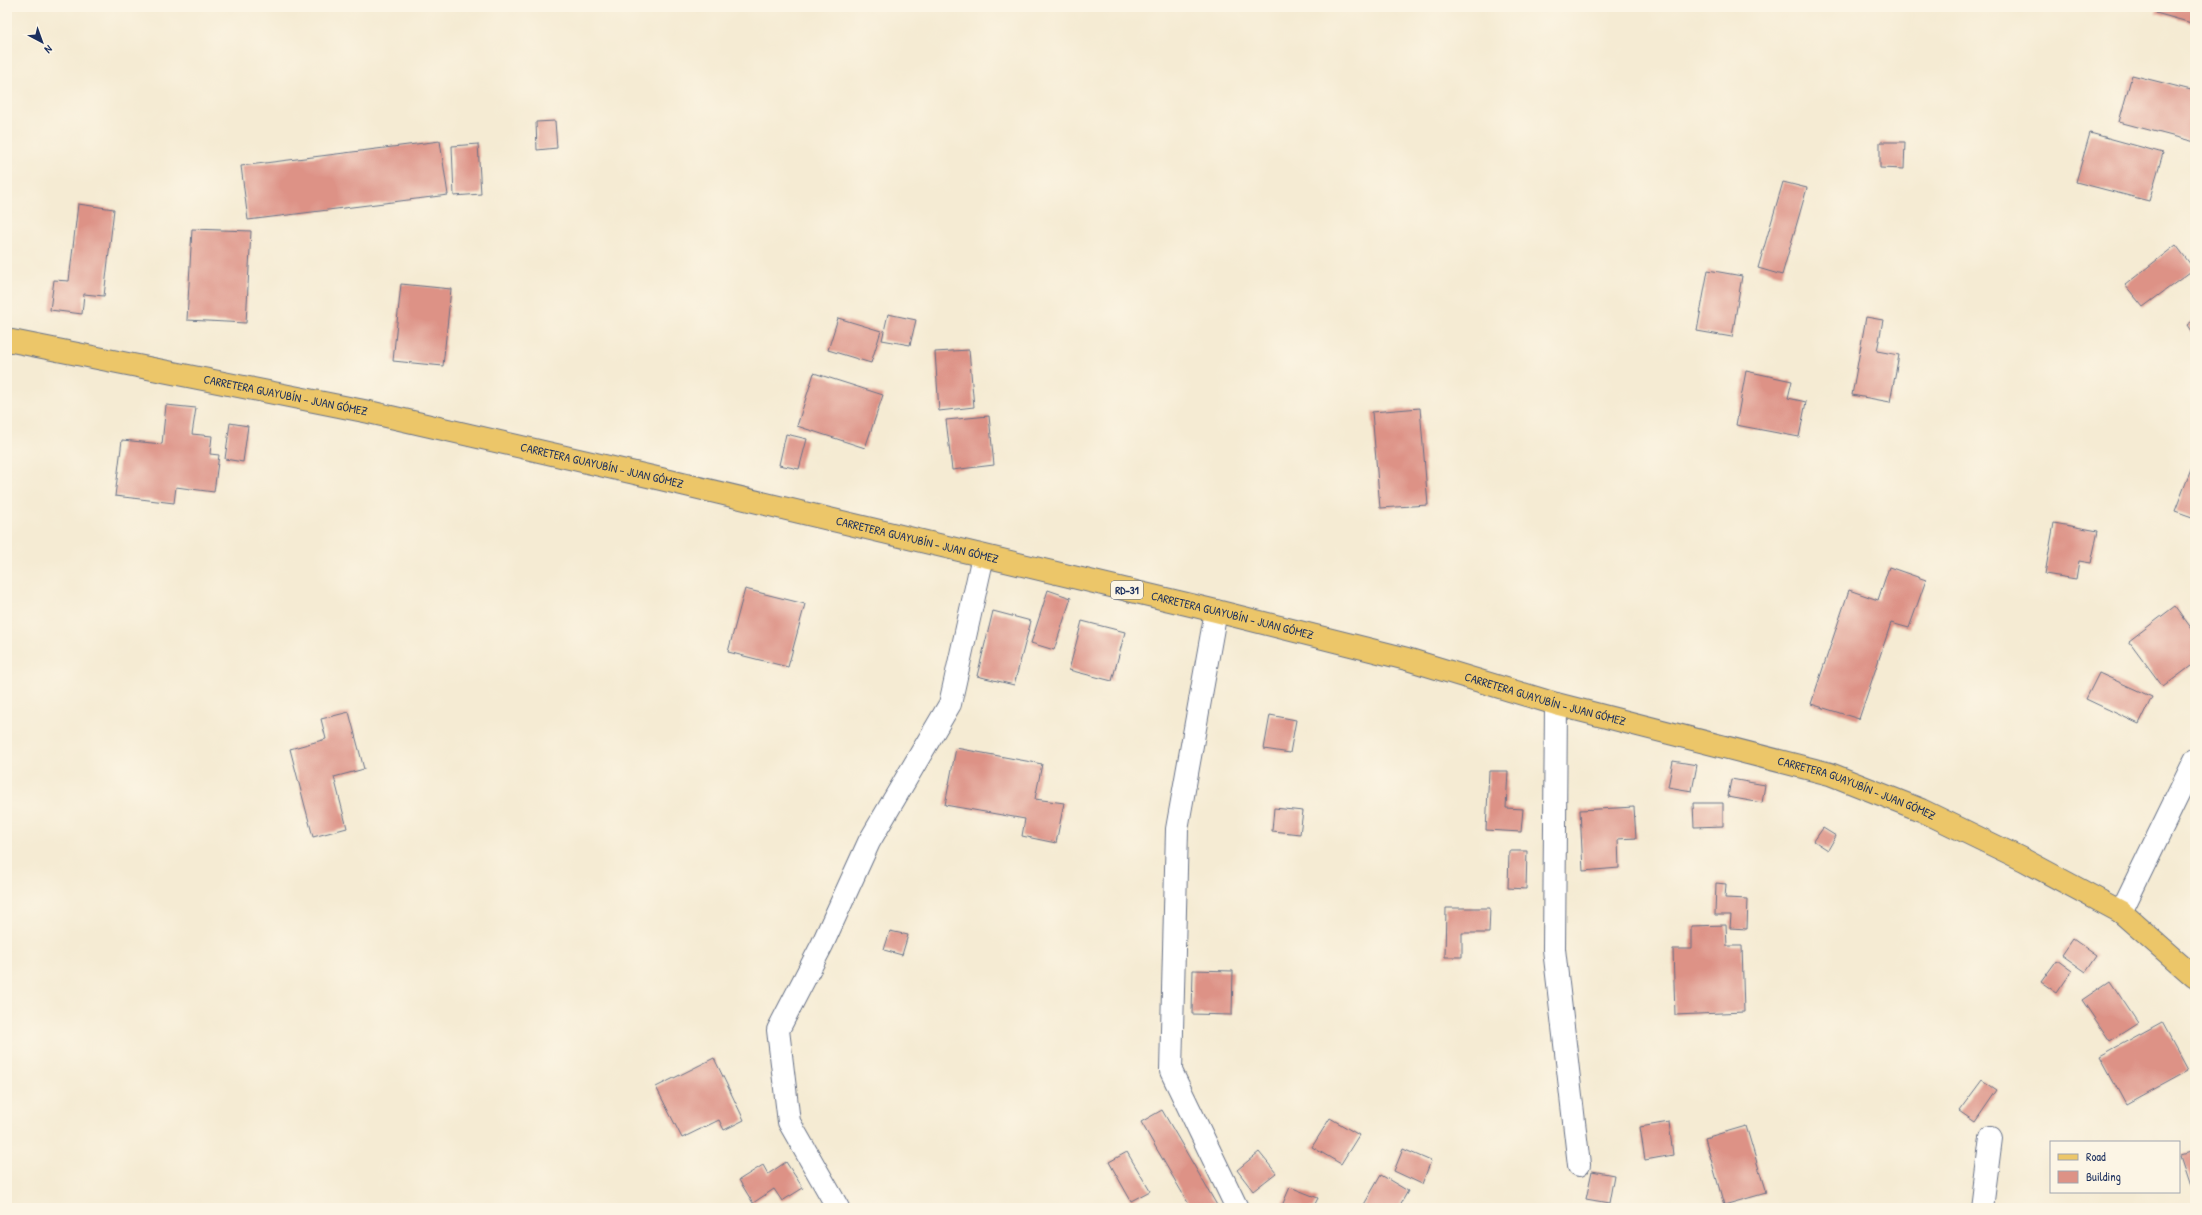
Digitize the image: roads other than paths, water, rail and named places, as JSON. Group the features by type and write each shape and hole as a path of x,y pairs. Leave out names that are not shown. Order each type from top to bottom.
{"main road":[{"name":"CARRETERA GUAYUBÍN - JUAN GÓMEZ","path":"7,340 369,412 669,481 1216,611 1407,659 1556,704 1830,774 1921,810 2024,860 2121,912 2195,977"}],"street":[{"path":"838,1208 789,1122 778,1030 822,945 869,842 950,704 983,556"},
{"path":"1216,611 1177,829 1171,1071 1237,1208"},
{"path":"1556,704 1554,949 1579,1165"},
{"path":"2121,912 2195,760"},
{"path":"1982,1208 1991,1138"}]}
